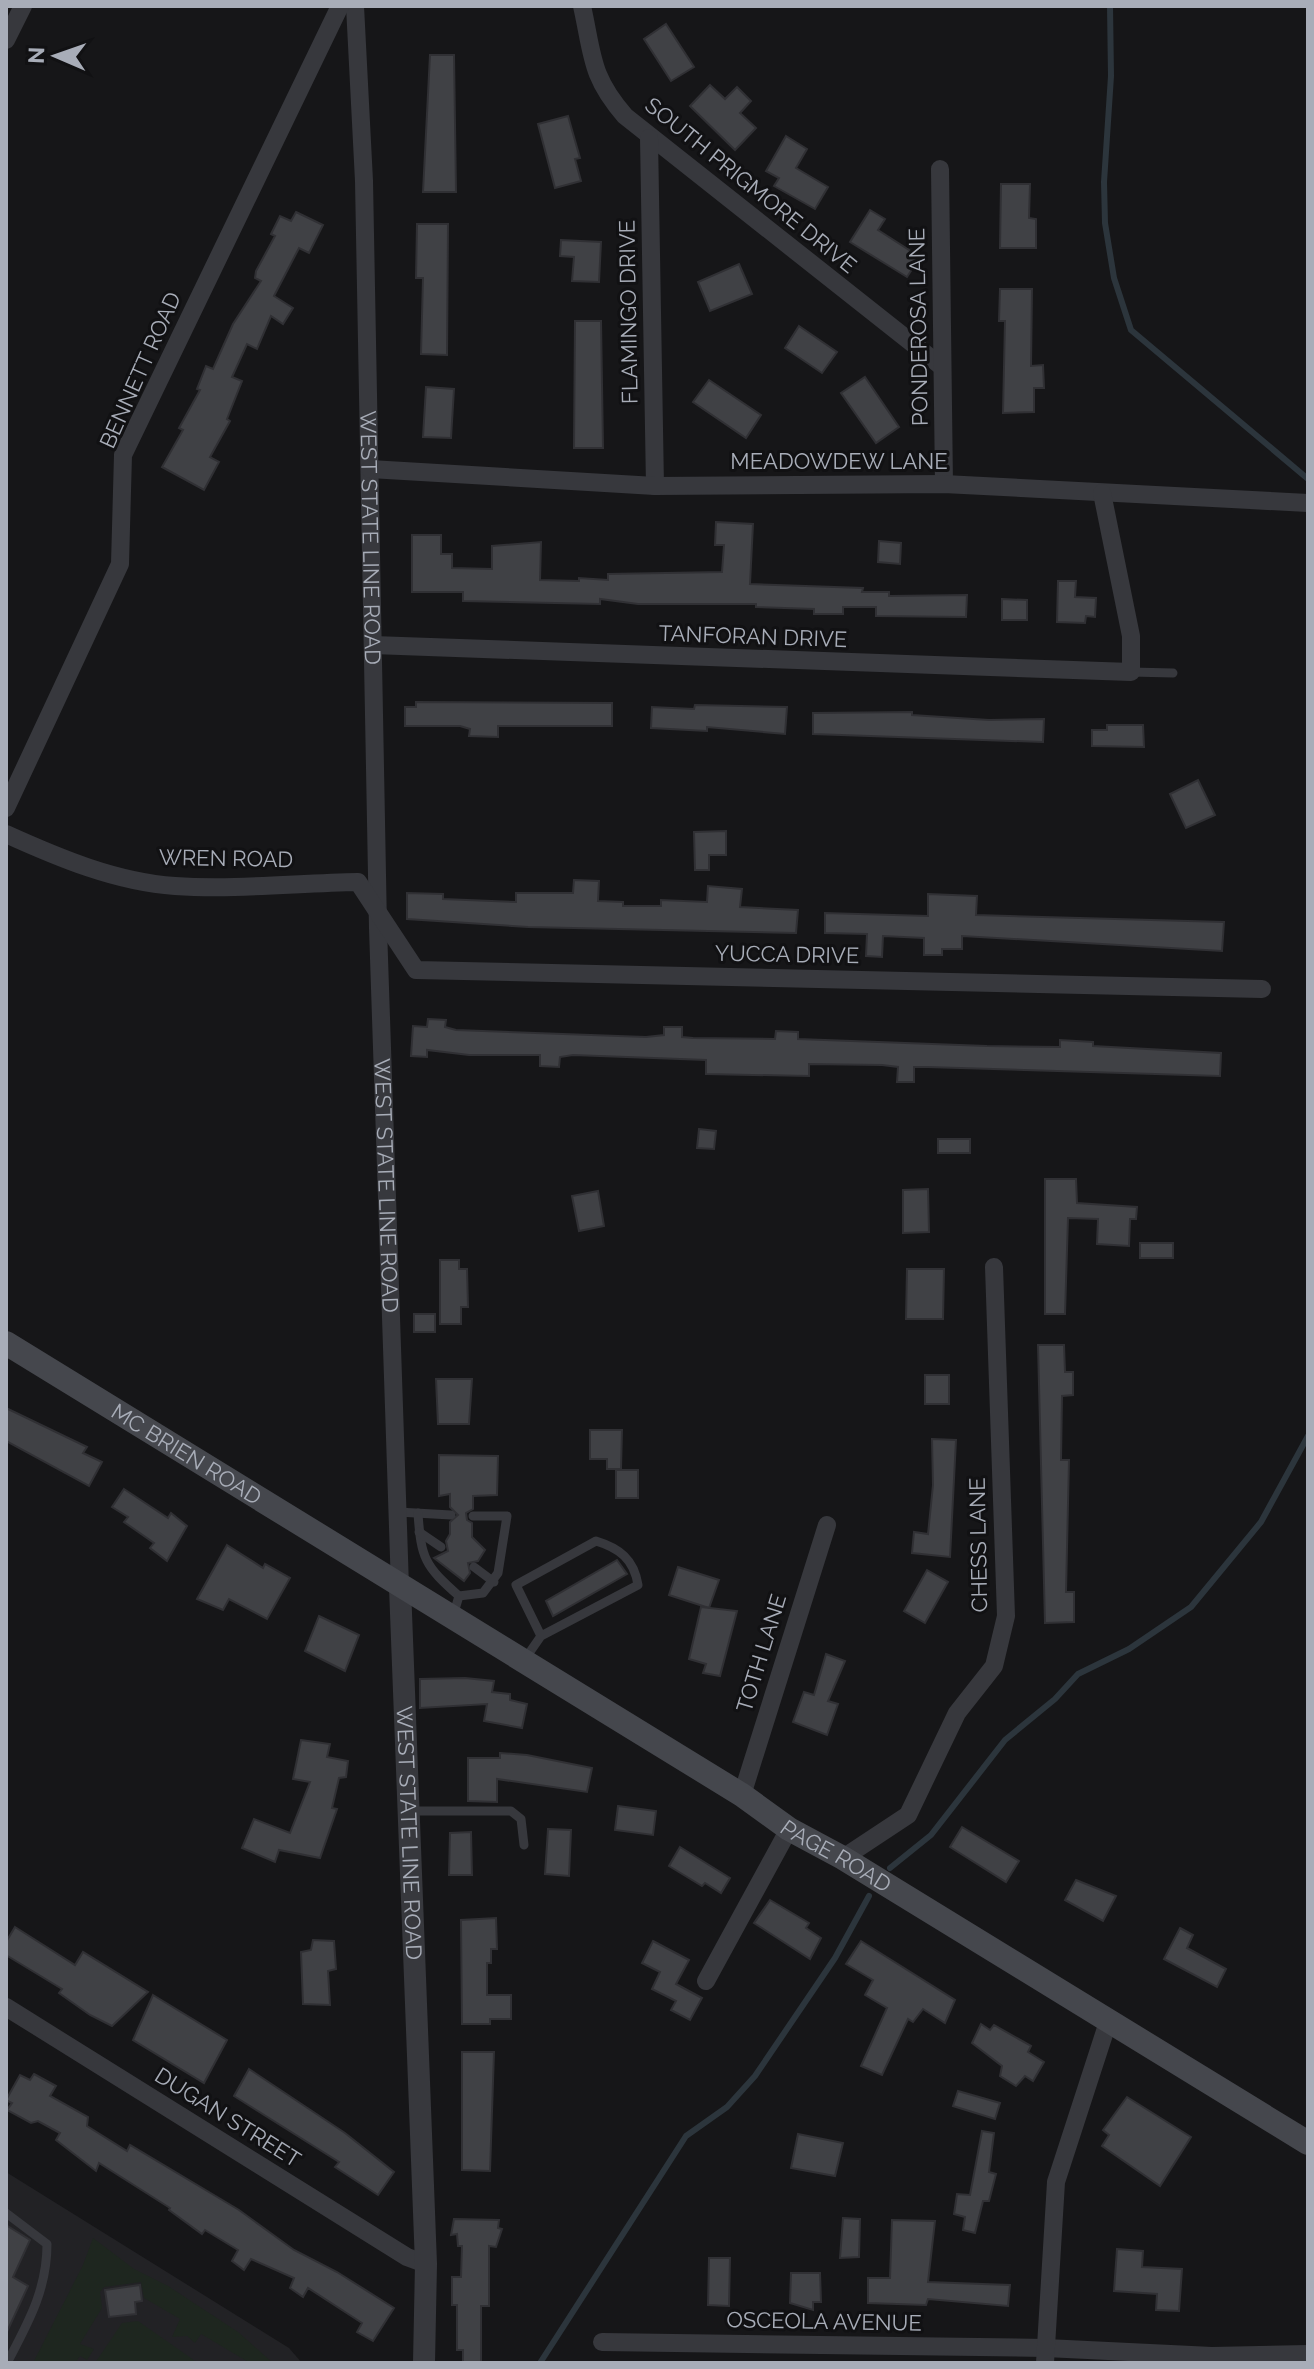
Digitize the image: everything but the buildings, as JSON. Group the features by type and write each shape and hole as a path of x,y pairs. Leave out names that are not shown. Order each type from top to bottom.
{"main road":[{"name":"MC BRIEN ROAD","path":"6,1343 366,1565"},
{"name":"PAGE ROAD","path":"366,1565 400,1587 456,1607 523,1662 742,1795 789,1829 843,1858 1308,2143"}],"street":[{"path":"6,40 23,6"},
{"name":"BENNETT ROAD","path":"6,808 120,564 123,455 340,6"},
{"name":"WEST STATE LINE ROAD","path":"355,6 364,181 378,912 426,2264 424,2363"},
{"name":"SOUTH PRIGMORE DRIVE","path":"582,6 592,63 605,92 649,138 941,366"},
{"name":"FLAMINGO DRIVE","path":"649,138 655,486"},
{"name":"PONDEROSA LANE","path":"940,169 944,484"},
{"name":"MEADOWDEW LANE","path":"370,469 655,486 944,484 1308,503"},
{"path":"1102,493 1131,636 1131,672"},
{"name":"TANFORAN DRIVE","path":"373,645 1131,672"},
{"name":"WREN ROAD","path":"6,834 53,855 121,877 174,886 358,882"},
{"name":"YUCCA DRIVE","path":"358,882 416,970 1262,989"},
{"name":"CHESS LANE","path":"843,1858 908,1815 957,1713 994,1666 1006,1616 994,1267"},
{"name":"TOTH LANE","path":"742,1795 827,1525"},
{"path":"706,1981 789,1829"},
{"name":"DUGAN STREET","path":"6,2007 407,2257 426,2264"},
{"path":"1046,2356 1056,2182 1108,2022"},
{"name":"OSCEOLA AVENUE","path":"602,2342 1046,2356 1308,2354"}],"lane":[{"name":"TANFORAN DRIVE","path":"1131,672 1173,673"},
{"path":"398,1512 451,1515"},
{"path":"418,1513 420,1551 456,1607 483,1593 496,1578 507,1516 473,1516"},
{"path":"419,1532 441,1547"},
{"path":"516,1585 596,1541 618,1548 636,1571 638,1585 541,1636 523,1662"},
{"path":"474,1567 516,1585 541,1636"},
{"path":"409,1811 511,1811 521,1819 524,1845"},
{"path":"6,2213 47,2244 47,2272 37,2306 7,2363"}],"shaded area":[{"path":"6,2172 289,2348 302,2363 6,2363"},
{"path":"93,2238 134,2269 168,2286 238,2332 273,2363 250,2363 201,2334 195,2343 187,2336 172,2337 180,2319 144,2298 141,2282 104,2287 100,2292 102,2308 80,2344 94,2349 87,2360 80,2356 75,2363 33,2363 83,2265"},
{"path":"138,2321 198,2363 95,2363 122,2323"}],"waterway":[{"path":"1110,6 1111,76 1104,182 1105,223 1114,278 1131,330 1308,479"},
{"path":"890,1868 931,1835 1005,1740 1055,1699 1078,1674 1129,1649 1191,1607 1261,1522 1308,1436"},
{"path":"540,2363 686,2136 727,2107 755,2076 835,1958 869,1896"}]}
